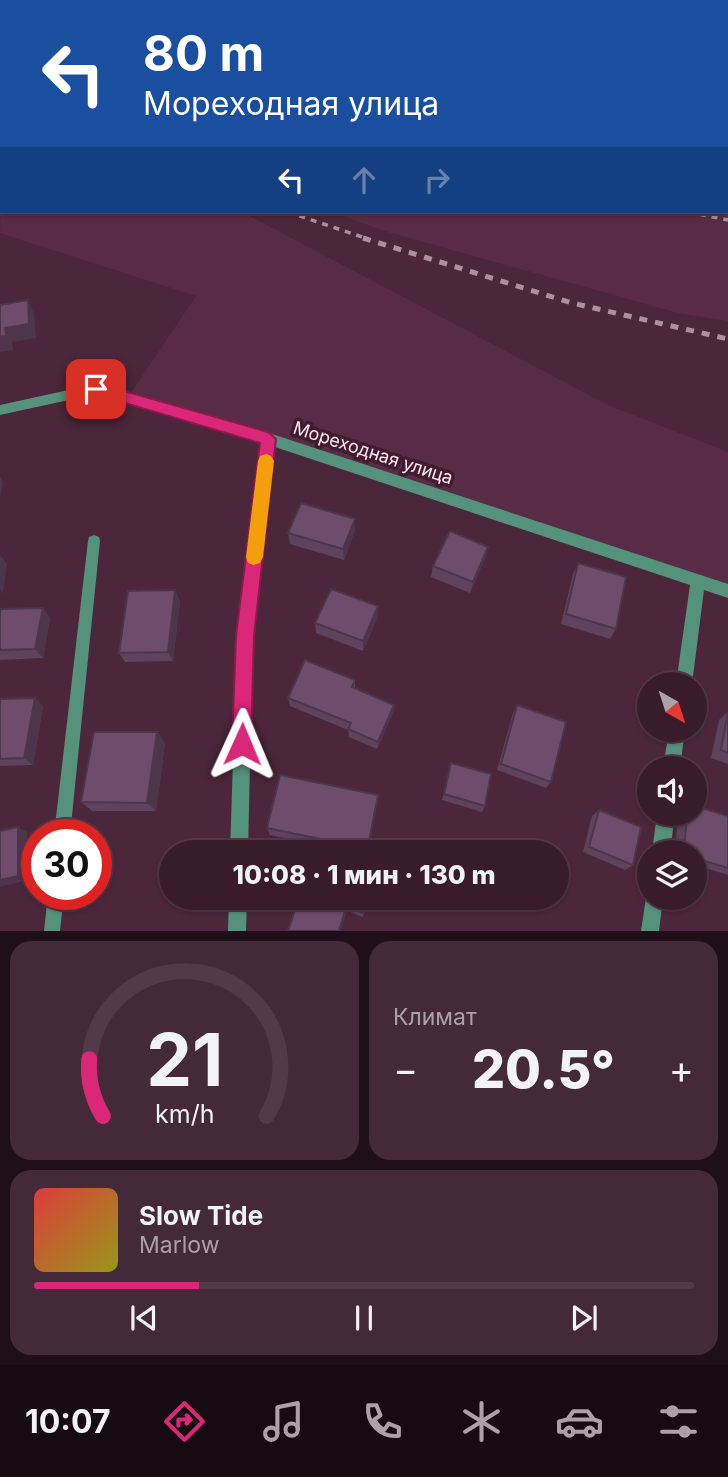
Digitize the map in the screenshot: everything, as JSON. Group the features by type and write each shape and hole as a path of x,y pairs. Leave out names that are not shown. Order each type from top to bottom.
{"street":[{"name":"Мореходная улица","path":"0,410 96,389 268,439 728,591"},
{"path":"239,840 245,636 268,439"},
{"path":"686,672 698,581"},
{"path":"237,931 238,910"},
{"path":"650,931 653,910"}],"lane":[{"path":"64,819 94,541"},
{"path":"52,931 54,910"}],"shaded area":[{"path":"0,214 246,214 608,405 728,452 728,590 130,394 196,296 0,233"},
{"path":"338,214 728,214 728,321 678,313 384,231"}],"building":[{"path":"28,300 29,324 5,328 6,336 0,337 0,305"},
{"path":"301,503 355,519 343,549 288,533"},
{"path":"450,531 488,547 473,582 433,566"},
{"path":"578,563 626,577 616,629 566,614"},
{"path":"331,589 378,606 363,641 315,623"},
{"path":"175,590 168,652 119,653 128,591"},
{"path":"43,608 35,649 0,650 0,609"},
{"path":"305,660 355,680 352,687 394,705 378,742 348,729 351,723 288,698"},
{"path":"35,698 24,758 0,759 0,699"},
{"path":"517,705 566,722 551,782 501,764"},
{"path":"728,712 728,753 721,750"},
{"path":"94,732 157,732 147,803 81,802"},
{"path":"451,763 491,774 485,806 444,794"},
{"path":"280,775 378,795 369,840 324,840 267,828"},
{"path":"599,810 641,827 633,865 589,847"},
{"path":"707,810 728,816 728,868 707,862 707,840 685,840 686,826 707,826"},
{"path":"18,827 18,876 0,880 0,831"},
{"path":"295,910 345,910 339,931 288,931"}],"railway":[{"path":"294,214 368,239"},
{"path":"698,214 728,220"},
{"path":"363,238 572,303 728,339"}],"slow traffic":[{"path":"254,557 266,461"}],"route":[{"path":"96,389 268,439 245,636 242,744"}]}
